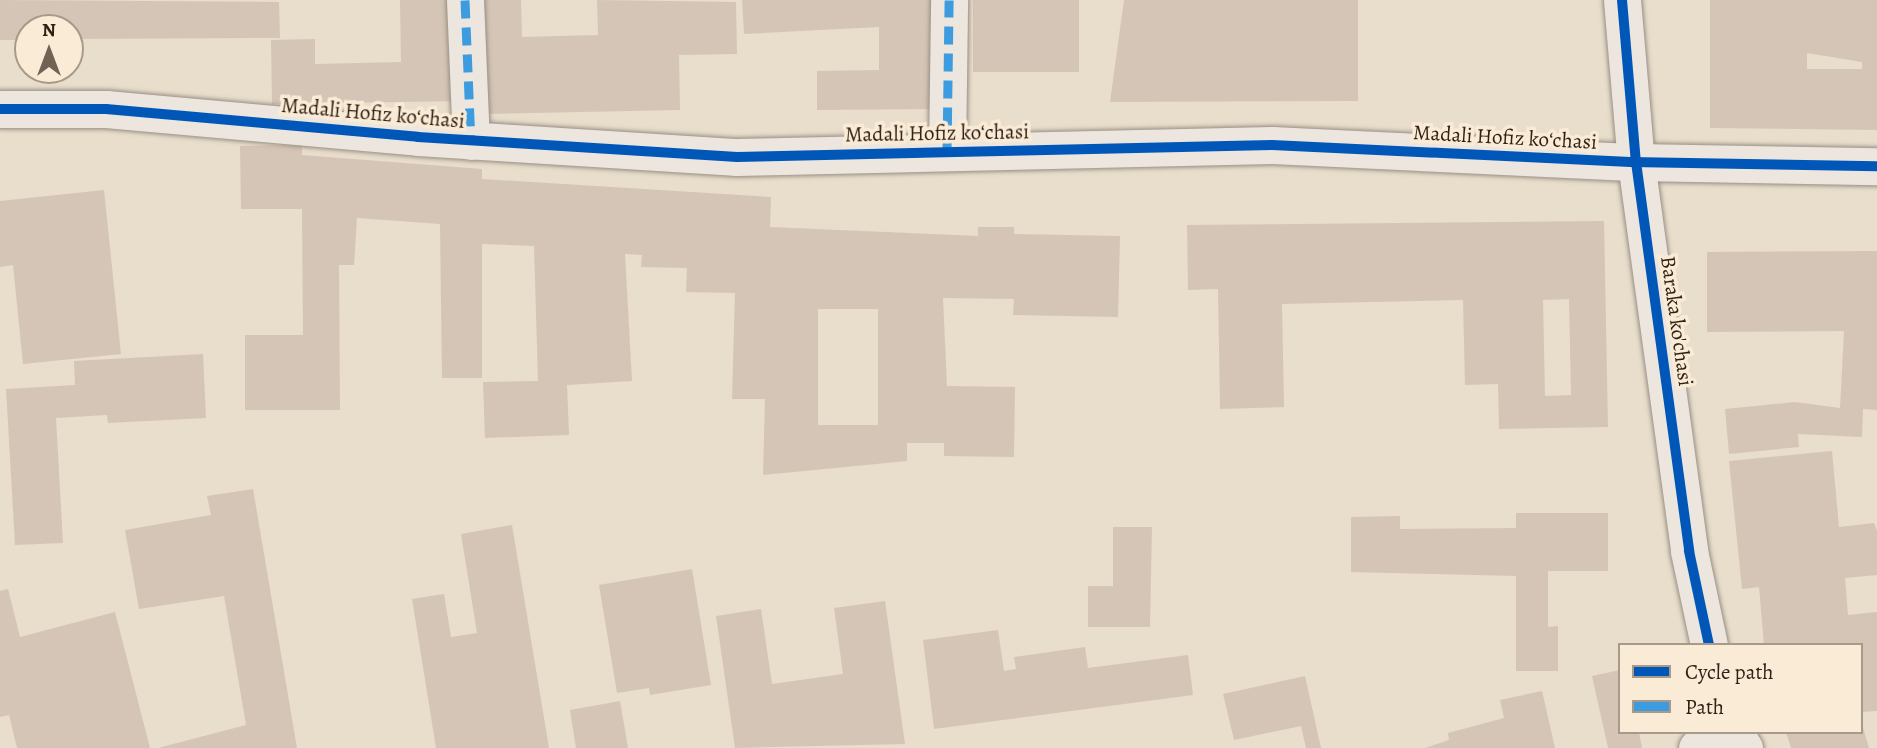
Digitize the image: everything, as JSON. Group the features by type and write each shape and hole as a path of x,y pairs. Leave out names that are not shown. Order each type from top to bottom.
{"street":[{"path":"465,0 471,141"},
{"path":"947,152 949,0"},
{"name":"Baraka ko'chasi","path":"1622,0 1636,162 1689,551 1709,643"},
{"name":"Madali Hofiz koʻchasi","path":"0,109 106,109 471,141 737,157 1272,145 1636,162 1877,166"},
{"path":"1697,748 1711,734"}],"building":[{"path":"0,0 279,2 280,38 84,39 84,14 14,14 14,40 0,40"},
{"path":"400,0 461,0 463,101 272,104 271,40 315,39 315,64 401,62"},
{"path":"479,0 521,0 522,37 598,35 597,0 736,2 737,54 679,55 680,110 482,114"},
{"path":"742,0 933,0 934,109 817,110 817,71 879,70 879,27 744,34"},
{"path":"973,0 1079,0 1079,72 973,72"},
{"path":"1124,0 1358,0 1358,101 1110,102"},
{"path":"1710,0 1877,0 1877,130 1710,128","holes":["1807,53 1862,62 1862,69 1807,69"]},
{"path":"302,145 302,155 482,169 482,179 771,197 770,227 978,236 978,227 1014,227 1014,234 1120,236 1118,317 1013,315 1014,299 943,298 947,386 1015,387 1014,457 944,456 944,443 907,443 907,461 763,475 765,399 732,399 735,293 686,292 687,268 641,267 642,255 625,254 632,381 567,385 569,435 485,438 483,382 538,381 534,246 482,244 482,378 442,378 440,224 357,218 354,265 339,265 340,410 245,410 245,335 303,335 302,209 241,209 240,146","holes":["818,309 878,309 878,425 818,425"]},
{"path":"104,190 121,354 23,364 13,265 0,267 0,201"},
{"path":"1604,221 1608,427 1499,429 1498,384 1465,385 1463,300 1282,304 1284,407 1220,409 1218,289 1188,290 1187,225","holes":["1569,299 1571,395 1545,396 1543,300"]},
{"path":"1877,251 1877,410 1863,409 1862,437 1798,434 1799,447 1729,454 1725,409 1795,402 1840,408 1844,331 1707,332 1707,252"},
{"path":"203,354 206,418 108,423 107,415 56,418 63,543 15,545 6,389 75,385 74,361"},
{"path":"1832,451 1839,527 1874,523 1877,531 1877,575 1845,578 1848,615 1877,612 1877,711 1863,712 1863,643 1764,643 1759,587 1742,589 1729,461"},
{"path":"253,489 297,748 158,748 246,725 224,596 139,609 125,530 211,515 207,496"},
{"path":"1516,513 1608,513 1608,571 1548,571 1548,627 1558,626 1558,671 1516,671 1516,576 1351,572 1351,517 1400,516 1400,529 1516,528"},
{"path":"512,525 549,748 436,748 412,599 444,594 451,637 477,633 461,534"},
{"path":"1113,527 1152,527 1150,627 1088,627 1088,586 1113,586"},
{"path":"692,569 711,685 650,695 649,688 617,693 599,585"},
{"path":"8,589 20,637 115,612 150,748 17,748 9,715 0,717 0,591"},
{"path":"885,601 905,744 735,748 716,616 761,609 772,684 843,674 834,608"},
{"path":"998,630 1004,671 1016,669 1014,657 1085,647 1088,668 1188,655 1193,695 934,729 923,640"},
{"path":"1618,670 1618,734 1639,734 1642,748 1608,748 1592,676"},
{"path":"1305,676 1321,748 1306,748 1301,726 1234,740 1223,694"},
{"path":"1542,691 1555,748 1425,748 1449,740 1448,733 1504,718 1500,700"},
{"path":"620,701 628,748 576,748 570,710"},
{"path":"1863,727 1869,748 1791,748 1787,734 1863,734"}],"marked path":[{"path":"465,0 471,141"},
{"path":"947,152 949,0"}],"cycle path":[{"path":"1622,0 1636,162 1689,551 1709,643"},
{"path":"0,109 106,109 418,137 737,157 1272,145 1636,162 1877,166"}]}
